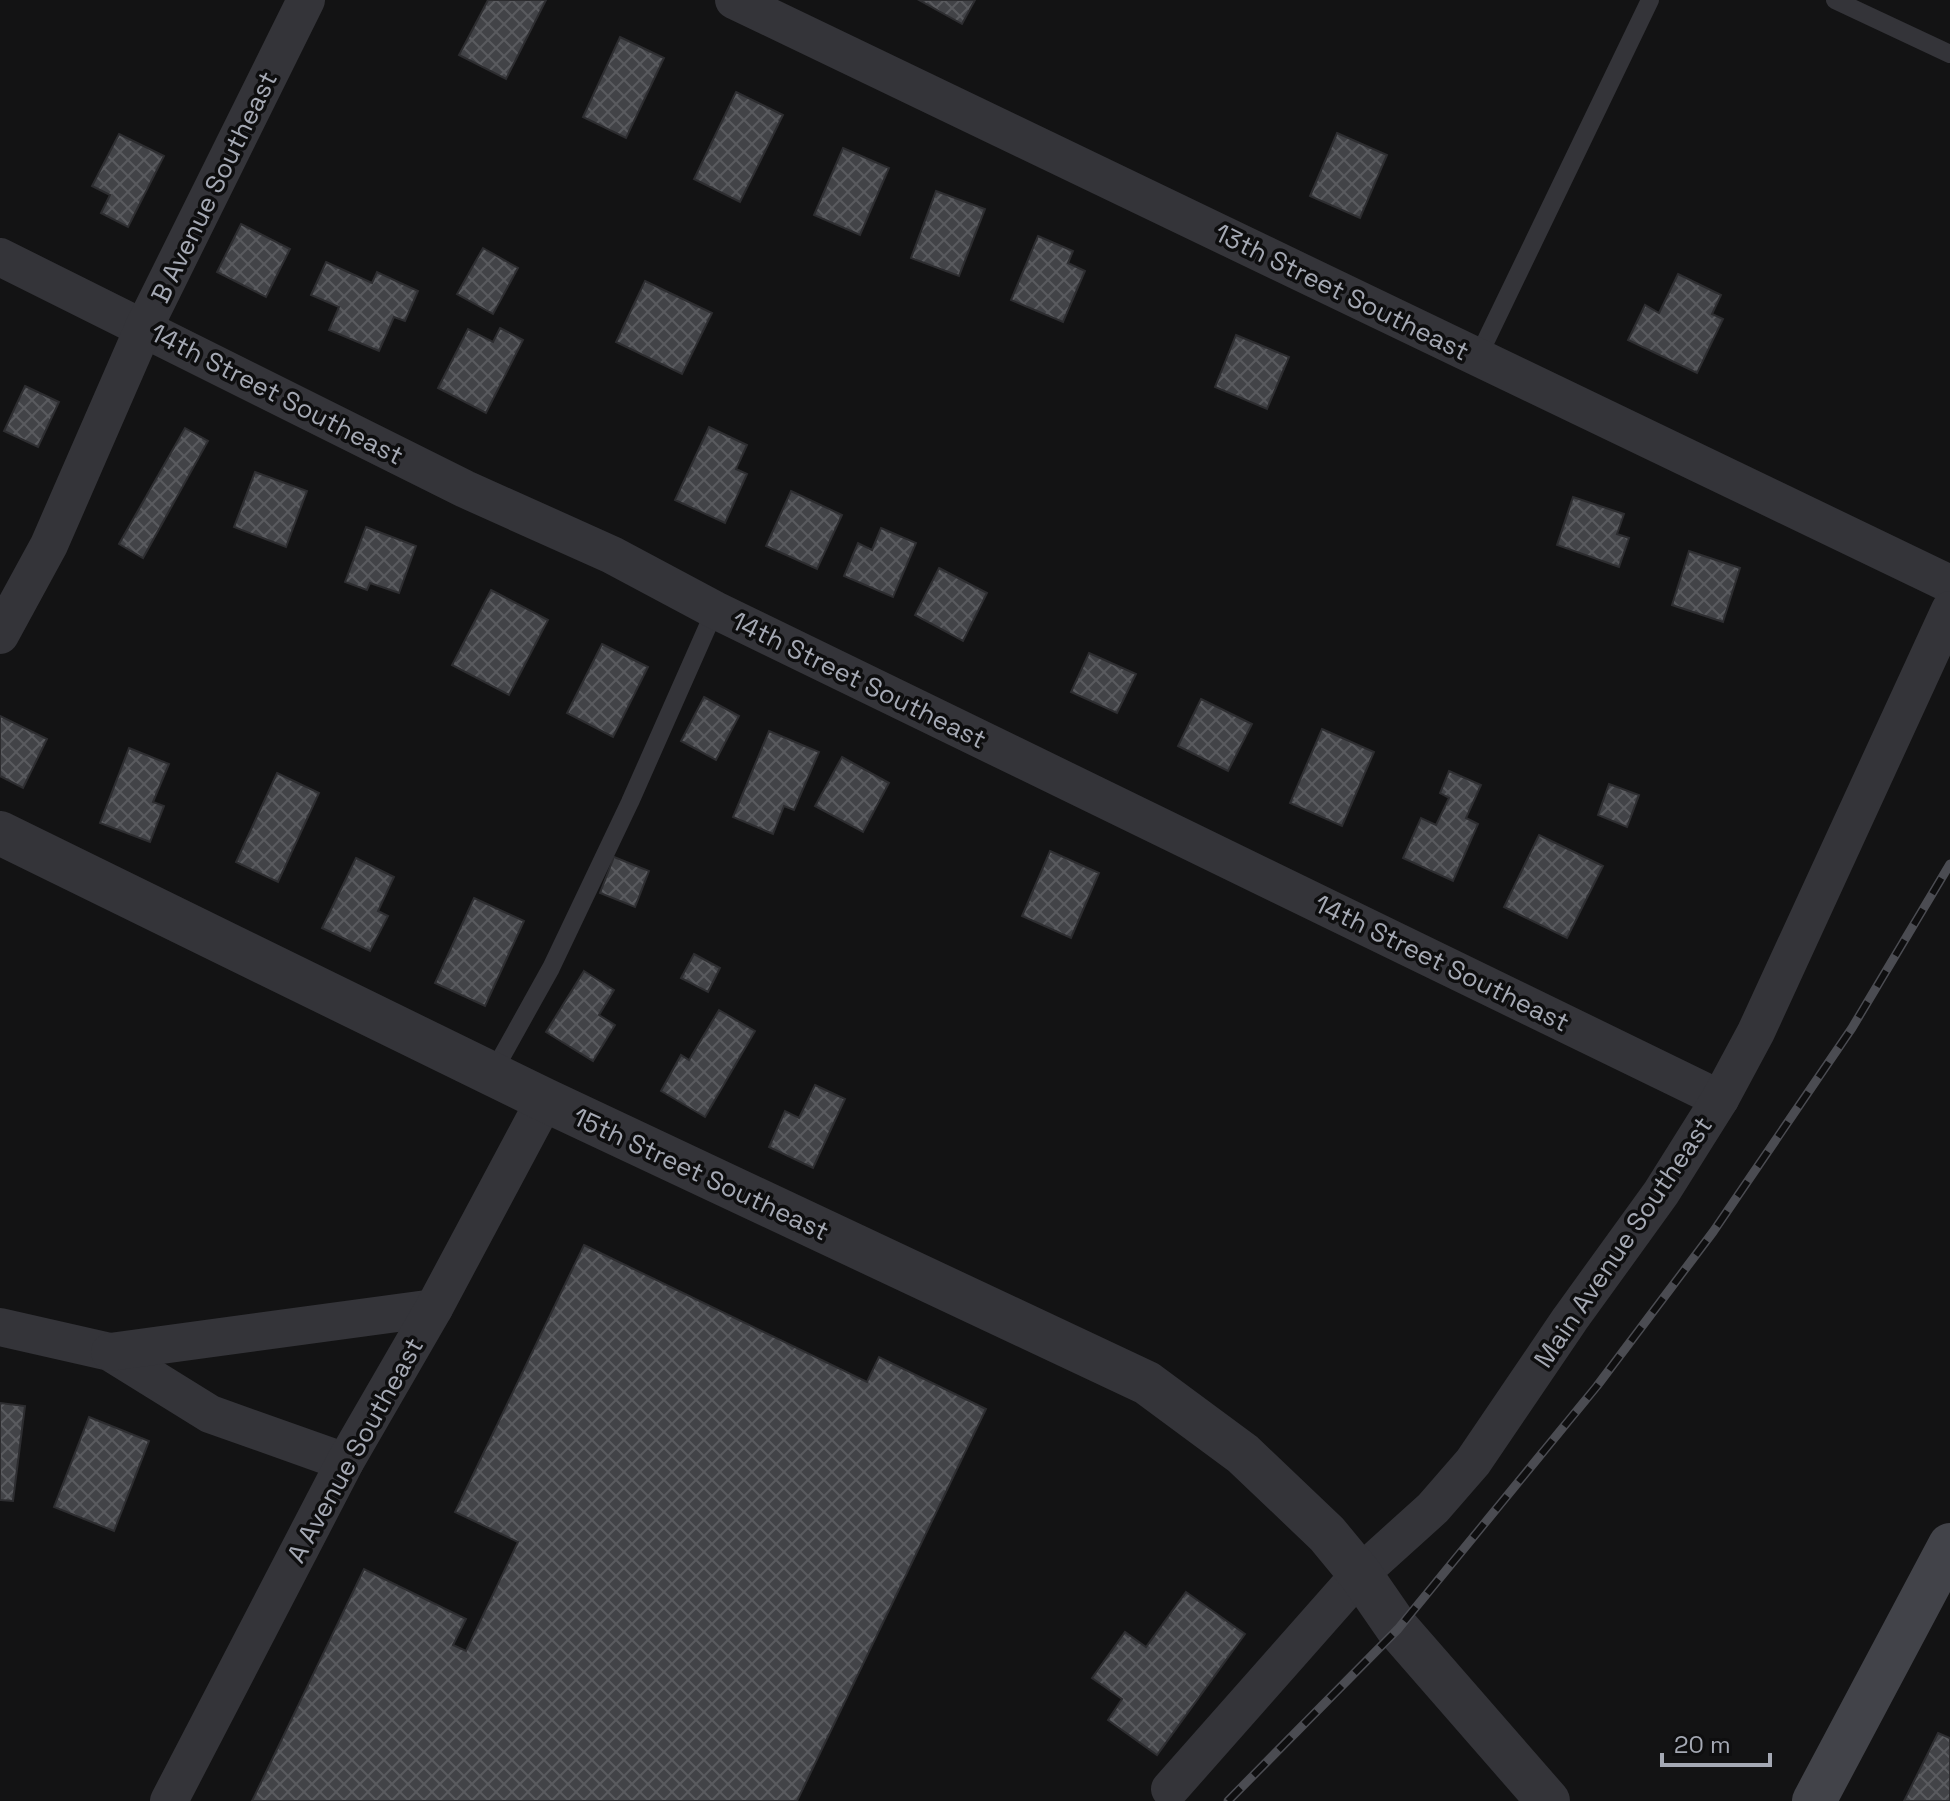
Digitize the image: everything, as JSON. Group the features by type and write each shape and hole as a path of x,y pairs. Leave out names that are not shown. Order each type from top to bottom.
{"main road":[{"path":"1814,1801 1950,1545"}],"street":[{"name":"B Avenue Southeast","path":"0,635 49,545 144,327 306,0"},
{"name":"13th Street Southeast","path":"734,0 1950,584"},
{"name":"14th Street Southeast","path":"0,257 451,482 612,555 715,610 1720,1099"},
{"name":"Main Avenue Southeast","path":"1170,1789 1360,1574 1433,1508 1473,1462 1570,1319 1661,1193 1720,1099 1756,1032 1950,610"},
{"name":"15th Street Southeast","path":"0,833 545,1100 1147,1383 1243,1454 1327,1534 1360,1574 1398,1629 1548,1801"},
{"name":"A Avenue Southeast","path":"169,1801 345,1462 434,1308 545,1100"},
{"path":"110,1352 434,1308"},
{"path":"0,1327 110,1352 210,1414 345,1462"}],"lane":[{"path":"1478,357 1650,0"},
{"path":"1835,0 1950,54"},
{"path":"492,1074 551,968 630,802 715,610"}],"building":[{"path":"488,0 546,0 506,79 459,55"},
{"path":"919,0 975,0 962,24"},
{"path":"620,37 664,58 626,138 583,117"},
{"path":"736,92 783,115 740,202 694,179"},
{"path":"1337,133 1387,155 1360,218 1310,196"},
{"path":"119,134 164,156 128,227 101,213 110,195 92,186"},
{"path":"843,148 889,168 860,235 814,215"},
{"path":"936,191 985,209 959,276 911,258"},
{"path":"241,224 290,249 266,297 217,272"},
{"path":"1038,236 1073,251 1068,263 1085,271 1063,322 1011,300"},
{"path":"483,248 518,268 493,314 457,294"},
{"path":"326,262 372,283 377,272 418,291 405,321 394,317 379,351 329,330 339,307 311,295"},
{"path":"1678,274 1721,295 1712,314 1723,319 1697,373 1628,340 1645,305 1659,313"},
{"path":"645,281 712,313 682,374 616,342"},
{"path":"500,328 523,340 486,413 438,388 468,329 493,342"},
{"path":"1236,335 1289,357 1267,409 1215,387"},
{"path":"25,386 59,402 38,447 4,431"},
{"path":"709,427 747,445 736,469 747,474 725,523 675,500"},
{"path":"185,428 208,441 143,558 119,544"},
{"path":"255,472 307,491 286,547 234,527"},
{"path":"791,491 842,515 817,569 766,546"},
{"path":"1573,497 1624,514 1617,534 1629,538 1619,567 1557,545"},
{"path":"366,527 416,546 399,593 370,583 367,590 345,582"},
{"path":"881,528 916,543 893,597 844,576 858,543 872,550"},
{"path":"1689,551 1740,568 1723,622 1672,605"},
{"path":"939,568 987,593 963,641 915,615"},
{"path":"491,590 548,620 509,695 452,665"},
{"path":"602,644 648,667 613,737 567,713"},
{"path":"1089,653 1136,674 1117,713 1071,692"},
{"path":"704,697 739,716 716,760 681,741"},
{"path":"1201,699 1252,724 1228,771 1178,746"},
{"path":"0,716 47,739 23,788 0,776"},
{"path":"1322,729 1374,752 1342,826 1290,803"},
{"path":"769,731 819,752 794,810 784,806 773,834 733,817"},
{"path":"129,748 169,764 153,802 164,806 150,842 100,823"},
{"path":"842,757 889,783 863,832 815,806"},
{"path":"1449,771 1481,785 1466,818 1478,824 1453,881 1403,858 1421,818 1436,825 1449,798 1440,793"},
{"path":"277,773 319,793 278,882 236,862"},
{"path":"1609,784 1639,795 1627,827 1598,815"},
{"path":"1539,835 1603,866 1567,938 1504,907"},
{"path":"1050,851 1099,873 1071,938 1022,916"},
{"path":"614,857 649,871 635,907 600,893"},
{"path":"356,858 394,877 378,911 388,916 370,951 322,928"},
{"path":"474,898 524,921 485,1006 435,983"},
{"path":"694,954 720,968 708,992 681,978"},
{"path":"584,971 614,990 599,1015 615,1025 593,1061 546,1032"},
{"path":"719,1010 755,1031 705,1117 661,1091 681,1055 689,1060"},
{"path":"815,1085 845,1099 813,1168 769,1147 785,1111 799,1118"},
{"path":"584,1245 867,1382 879,1357 986,1409 797,1801 252,1801 364,1569 466,1619 453,1645 466,1651 518,1542 455,1512"},
{"path":"0,1403 25,1406 13,1501 0,1500"},
{"path":"89,1417 149,1441 114,1531 54,1507"},
{"path":"1186,1592 1245,1634 1157,1755 1108,1720 1122,1699 1092,1678 1125,1632 1146,1647"},
{"path":"1938,1733 1950,1738 1950,1801 1904,1801"}],"railway":[{"path":"1228,1801 1398,1629 1597,1386 1713,1232 1852,1028 1950,864"}]}
